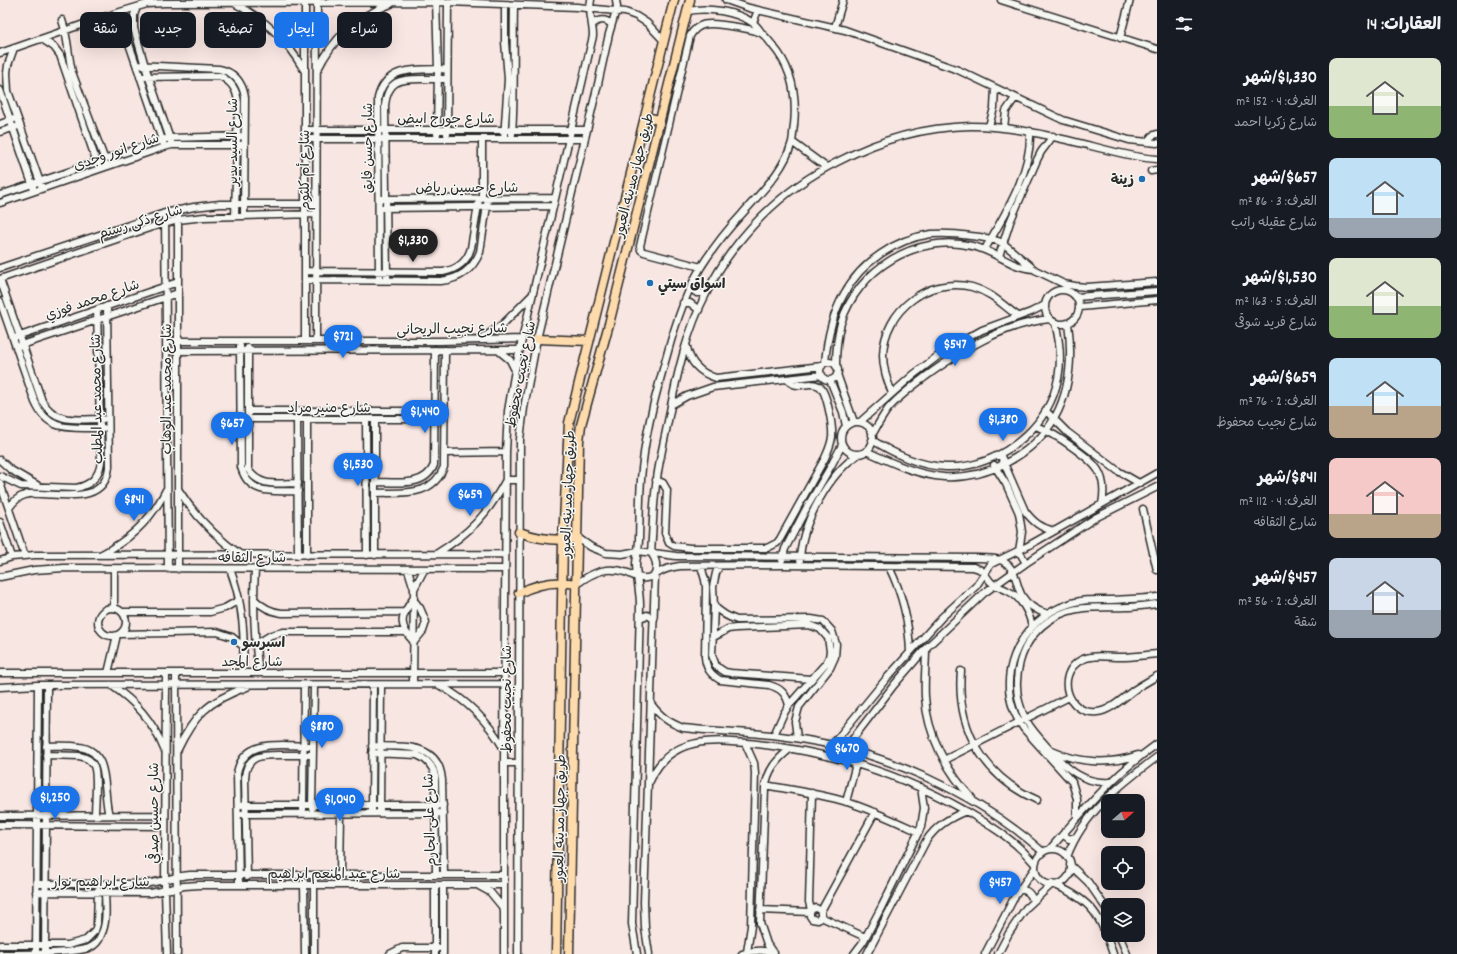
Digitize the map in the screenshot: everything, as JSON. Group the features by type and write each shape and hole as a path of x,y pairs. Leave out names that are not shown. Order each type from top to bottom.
{"main road":[{"name":"طريق جهاز مدينه العبور","path":"556,954 563,540 569,423 674,0"},
{"name":"طريق جهاز مدينه العبور","path":"569,954 579,441 690,0"},
{"path":"645,117 660,120"},
{"path":"595,320 609,324"},
{"path":"538,339 589,341"},
{"path":"519,532 537,538 563,540 578,538"},
{"path":"519,593 536,585 563,582 577,584"},
{"path":"558,819 572,820"}],"street":[{"name":"شارع نجيب محفوظ","path":"504,954 504,673 506,452 508,411 522,339 593,36 593,24 590,8 591,0"},
{"name":"شارع نجيب محفوظ","path":"518,954 520,439 524,408 538,339 586,130 616,11 616,0"},
{"path":"720,11 725,0 758,10 845,30 958,70 1062,120 1129,140 1157,143"},
{"path":"835,27 843,0"},
{"path":"1001,0 1021,3 1120,38 1157,49"},
{"path":"1120,38 1130,0"},
{"path":"119,12 138,6 165,3 305,1 395,3 436,1 590,8 625,12 636,16 647,23 664,41"},
{"name":"شارع أم كلثوم","path":"305,1 305,341"},
{"name":"شارع أم كلثوم","path":"316,1 316,341"},
{"path":"436,1 438,69 437,139"},
{"path":"446,139 448,2"},
{"path":"232,3 250,12 276,32 294,53 304,70"},
{"path":"316,73 324,56 347,28 362,17 395,3"},
{"path":"504,139 508,79 505,5"},
{"path":"512,139 515,79 513,52 514,5"},
{"path":"138,6 134,15 133,24 145,66 172,145"},
{"path":"637,954 632,924 640,618 640,596 636,564 640,521 642,463 650,419 671,339 683,303 690,288 701,267 728,230 767,186 778,171 792,142 795,114 795,100 790,74 782,57 753,23 720,11 707,9 688,11"},
{"path":"753,23 758,10"},
{"path":"62,20 66,30 72,72 108,166"},
{"path":"593,24 602,20 612,24"},
{"path":"701,267 644,252 641,250 640,246 688,43 693,31 704,24 741,28 762,34"},
{"path":"0,53 80,25"},
{"path":"42,39 54,47 60,55 99,169"},
{"path":"14,48 8,65 8,91 43,189"},
{"path":"131,48 164,147"},
{"name":"شارع السيد بدير","path":"137,66 218,69 227,71 234,75 242,85 245,97 244,216"},
{"name":"شارع حسن فايق","path":"386,280 385,139 382,130 378,98 380,89 392,75 400,72 447,69"},
{"name":"شارع السيد بدير","path":"140,77 220,76 231,84 238,96 235,216"},
{"name":"شارع حسن فايق","path":"379,280 378,139 382,130 386,96 395,83 403,79 447,79"},
{"path":"989,126 994,108 995,88"},
{"path":"0,90 35,191"},
{"path":"1004,128 1006,111 1015,98"},
{"path":"0,124 18,118"},
{"path":"0,132 20,125"},
{"path":"649,954 645,928 644,902 656,562 651,553 656,480 671,405 686,344 706,293 715,277 736,246 760,218 788,193 826,167 868,147 908,135 948,128 989,126 1030,131 1121,153 1157,159"},
{"name":"شارع جورج ابيض","path":"305,130 586,130"},
{"path":"985,249 1004,218 1027,163 1030,147 1030,131"},
{"path":"1147,142 1152,136 1157,134"},
{"name":"شارع انور وجدى","path":"0,196 170,138 244,136"},
{"path":"999,256 1010,222 1037,160 1053,136"},
{"name":"شارع جورج ابيض","path":"305,139 584,139"},
{"path":"305,280 448,280 468,271 477,259 480,252 487,207 483,199 482,139"},
{"path":"792,142 826,167"},
{"name":"شارع انور وجدى","path":"0,203 172,145 244,145"},
{"name":"شارع حسين رياض","path":"379,199 555,198"},
{"path":"305,271 451,271 464,262 469,256 478,207 483,199"},
{"name":"شارع ذكى رستم","path":"0,268 178,210 235,204 316,204"},
{"name":"شارع حسين رياض","path":"379,208 553,206"},
{"name":"شارع محمد عبد الوهاب","path":"178,210 178,569"},
{"name":"شارع محمد عبد الوهاب","path":"165,213 168,569"},
{"name":"شارع ذكى رستم","path":"0,279 165,223 178,220 204,217 316,214"},
{"path":"822,375 832,320 849,286 859,273 877,257 904,242 928,235 948,233 991,239 1004,244 1035,270"},
{"path":"830,380 836,377 837,374 838,368 836,366 838,338 846,310 859,288 878,268 903,254 930,245 960,244 985,249 1017,266 1035,270 1064,284 1080,287 1157,282"},
{"path":"0,279 42,401 50,412 62,418 69,419 108,419"},
{"name":"شارع محمد فوزي","path":"13,339 178,282"},
{"path":"892,393 883,365 884,344 894,319 903,307 920,294 934,288 950,285 971,287 990,294 1018,316"},
{"path":"690,288 697,293 706,293"},
{"path":"800,566 802,541 807,526 822,496 837,472 851,459 866,451 871,445 872,438 878,424 889,408 919,382 951,359 1001,332 1027,323 1052,321 1060,324 1068,323 1077,317 1080,307 1076,296 1069,291 1056,291 1049,296 1045,305 1046,312 1052,321 1060,345 1060,368 1056,391 1047,412 1036,426 1019,441 990,459 962,466 948,467 933,466 903,456 872,438 868,427 857,422 837,374"},
{"path":"1076,296 1157,292"},
{"name":"شارع محمد فوزي","path":"16,347 178,293"},
{"path":"479,340 508,319 533,294"},
{"path":"1080,307 1157,300"},
{"path":"0,301 35,402 39,412 44,418 64,427 109,428"},
{"path":"683,303 690,303 699,310"},
{"path":"859,454 847,451 842,445 841,437 843,429 846,426 857,422 929,361 946,350 1000,322 1031,312 1045,305"},
{"name":"شارع محمد عبد المطلب","path":"9,508 16,499 27,494 89,494 98,489 108,474 109,428 107,306"},
{"path":"1001,332 1000,322 1007,307"},
{"name":"شارع محمد عبد المطلب","path":"0,476 20,486 76,488 84,486 96,477 100,469 101,462 97,310"},
{"path":"866,451 916,471 943,477 970,475 996,468 1027,450 1046,431 1054,420 1065,394 1071,352 1068,323"},
{"name":"شارع نجيب الريحانى","path":"166,341 391,341 522,339"},
{"path":"240,341 241,467 243,475 247,481 260,490 298,491"},
{"path":"248,341 248,469 257,480 263,482 298,483"},
{"path":"390,350 391,341"},
{"path":"686,344 695,366 708,375 716,378 824,365 831,362 836,366"},
{"path":"375,482 415,481 425,478 434,465 435,350"},
{"path":"375,493 417,491 431,486 441,474 444,467 445,350"},
{"path":"497,350 510,360 515,370"},
{"name":"شارع نجيب الريحانى","path":"166,351 520,350"},
{"path":"946,350 951,359"},
{"path":"671,405 691,394 713,387 822,375 826,379 830,380 843,412 846,426"},
{"path":"656,480 663,483 667,490 665,533 669,543 674,546 690,548 767,548 777,543 825,458 830,447 832,436 832,424 821,388 813,384 798,386 787,379"},
{"name":"شارع منير مراد","path":"248,411 434,411"},
{"path":"1047,412 1067,432 1114,468 1139,483"},
{"name":"شارع منير مراد","path":"248,419 434,419"},
{"path":"297,419 298,555"},
{"path":"307,419 307,555"},
{"path":"366,419 367,554"},
{"path":"375,419 375,554"},
{"path":"1036,426 1090,459 1101,476 1104,495 1102,504"},
{"path":"434,445 444,445"},
{"path":"780,565 807,507 842,445"},
{"path":"444,453 506,452"},
{"path":"1000,454 1029,517 1040,526 1054,531"},
{"path":"990,459 1006,484 1019,513 1022,532 1019,551 1026,563"},
{"path":"0,460 20,476 40,486"},
{"path":"832,746 886,679 942,617 976,586 991,564 1019,551 1157,473"},
{"path":"435,554 453,544 470,530 484,515 506,480 520,480"},
{"path":"0,483 25,556"},
{"path":"844,749 894,685 926,648 984,593 996,586 1014,571 1102,514 1157,487"},
{"path":"100,555 124,541 140,528 157,507 167,488"},
{"path":"178,489 188,505 204,524 226,544 241,555"},
{"path":"1143,509 1157,570"},
{"path":"640,521 653,523"},
{"path":"0,522 12,557"},
{"path":"578,538 591,547 606,553 622,554 638,551 671,556 978,558 1000,560 1008,564 1014,571 1019,589 1025,600 1034,608 1048,614"},
{"name":"شارع الثقافه","path":"0,561 12,557 25,556 505,554"},
{"path":"577,584 594,572 612,569 642,579 648,578 668,568 701,566 780,565 972,567 985,572 989,580 996,586 1009,591 1020,601 1029,616 1032,626"},
{"path":"701,566 706,580 705,656 709,671 720,680 776,687 783,692 789,705"},
{"path":"719,566 712,587 714,606 712,638 713,660 716,666 725,672 811,679"},
{"path":"889,567 897,583 907,617 910,652"},
{"name":"شارع الثقافه","path":"0,577 49,569 505,570"},
{"path":"114,569 114,608"},
{"path":"230,569 243,620 244,646 242,673"},
{"path":"255,569 254,599 259,673"},
{"path":"408,570 414,589"},
{"path":"413,684 413,599 414,589 424,570"},
{"path":"976,586 984,593"},
{"path":"1077,816 1077,798 1069,777 1040,748 1019,722 1011,703 1008,682 1011,666 1018,648 1032,626 1048,614 1061,607 1079,601 1157,597"},
{"path":"254,599 270,610 282,613 404,612"},
{"path":"413,599 404,612 402,619 406,632 414,642"},
{"path":"413,599 423,614 426,622 423,631 414,642"},
{"path":"239,600 225,608 210,612 122,612 114,608 106,608 99,614 97,623 98,627 108,636 217,632 232,637 244,646"},
{"path":"1110,782 1093,782 1077,775 1063,764 1038,737 1021,707 1017,688 1018,666 1030,640 1043,625 1063,613 1078,608 1127,607 1157,604"},
{"path":"714,606 720,613 737,620 817,619 828,625 832,631 836,644 835,657 830,668 799,707 795,722 797,738"},
{"path":"108,673 119,635 124,630 126,620 122,612"},
{"path":"640,618 647,615 654,619"},
{"path":"712,638 728,630 736,628 804,625 815,626 824,632 828,638 830,650 826,663 789,705 774,735"},
{"path":"256,644 271,634 283,632 406,632"},
{"path":"926,648 925,699 930,724 937,746 949,769 963,789 977,804"},
{"path":"1157,654 1121,657 1094,657 1080,660 1073,666 1068,674 1066,688 1072,702 1080,709 1091,712 1103,711 1157,676"},
{"path":"960,672 962,709 966,727 974,744 984,760 997,774 1020,792 1037,800"},
{"name":"شارع المجد","path":"0,673 504,673"},
{"name":"شارع حسين صدقي","path":"166,673 166,954"},
{"name":"شارع حسين صدقي","path":"176,673 177,954"},
{"path":"348,673 348,685"},
{"path":"437,684 449,690 471,706 489,726 504,749"},
{"name":"شارع المجد","path":"0,687 38,685 504,684"},
{"path":"36,954 38,685"},
{"path":"45,954 47,685"},
{"path":"111,685 127,696 142,710 154,727 166,752"},
{"path":"176,753 187,731 206,708 223,697 251,685"},
{"path":"303,814 304,685"},
{"path":"312,814 314,685"},
{"path":"372,813 373,685"},
{"path":"380,813 381,685"},
{"path":"944,760 1069,697"},
{"path":"651,704 659,714 670,722 683,728 774,735 814,741 907,769 953,790 977,804 1025,835 1043,852"},
{"path":"698,742 699,730"},
{"path":"811,753 814,741"},
{"path":"648,784 657,767 671,753 689,744 698,742 745,743 790,749 856,764 902,779 966,811 1014,841 1024,851 1035,866 1037,875 1042,881 1068,890 1088,903 1096,912 1113,954"},
{"path":"745,743 754,763 755,773 751,926 744,953 756,950 774,953"},
{"path":"985,954 1019,889 1035,866 1038,857 1043,852 1050,849 1077,816 1110,782 1124,769 1157,744"},
{"path":"46,746 80,747 89,749 100,759 103,768 106,804 109,815"},
{"path":"239,885 238,773 239,767 245,755 262,746 313,746"},
{"name":"شارع على الجارم","path":"372,749 381,750 414,748 433,757 435,765 436,875"},
{"path":"774,953 767,944 760,923 765,785 767,776 772,766 790,749"},
{"path":"1050,750 1070,758 1092,761 1122,760 1144,754"},
{"path":"46,755 79,756 84,757 91,762 96,770 95,815"},
{"path":"247,885 245,772 251,761 262,755 313,755"},
{"path":"1067,857 1076,837 1088,819 1134,775 1157,757"},
{"path":"504,762 518,763"},
{"path":"846,802 856,764"},
{"name":"شارع على الجارم","path":"435,765 442,774 444,875"},
{"path":"765,785 812,793 846,802 875,812 919,832"},
{"path":"854,954 865,937 919,832 924,808 921,788"},
{"path":"812,793 808,902 811,911 811,918 814,920 818,920 875,812"},
{"path":"238,805 443,806"},
{"path":"867,954 926,841 939,826 947,820 966,811"},
{"path":"340,875 341,813"},
{"path":"238,814 443,813"},
{"path":"0,816 165,815"},
{"path":"634,820 641,824 648,820"},
{"path":"0,826 165,826"},
{"path":"1065,831 1065,836 1069,839 1076,837"},
{"path":"998,954 1009,933 1026,908 1033,900 1054,885 1062,882 1070,871 1070,865 1067,857 1060,850 1050,849"},
{"path":"1070,865 1088,882 1101,901"},
{"name":"شارع عبد المنعم ابراهيم","path":"165,879 176,876 190,875 504,875"},
{"path":"304,875 305,954"},
{"path":"314,875 314,954"},
{"name":"شارع ابراهيم نوار","path":"36,884 148,884 165,879"},
{"path":"0,945 45,946 74,944 86,940 95,931 97,924 98,884"},
{"path":"0,954 76,952 89,948 96,943 101,936 104,927 106,884"},
{"name":"شارع عبد المنعم ابراهيم","path":"165,891 191,885 504,885"},
{"name":"شارع على الجارم","path":"435,885 435,951"},
{"name":"شارع على الجارم","path":"443,885 443,951"},
{"path":"478,885 490,892 504,909"},
{"path":"1019,889 1027,891 1033,900"},
{"name":"شارع ابراهيم نوار","path":"36,892 151,893 165,891"},
{"path":"760,910 811,911 816,908 821,914 865,937"},
{"path":"1122,942 1127,954"},
{"path":"390,954 402,948 443,951"}],"place":[{"name":"زينة","path":"1142,179"},
{"name":"اسواق سيتي","path":"650,283"},
{"name":"اسبرسو","path":"234,642"}]}
